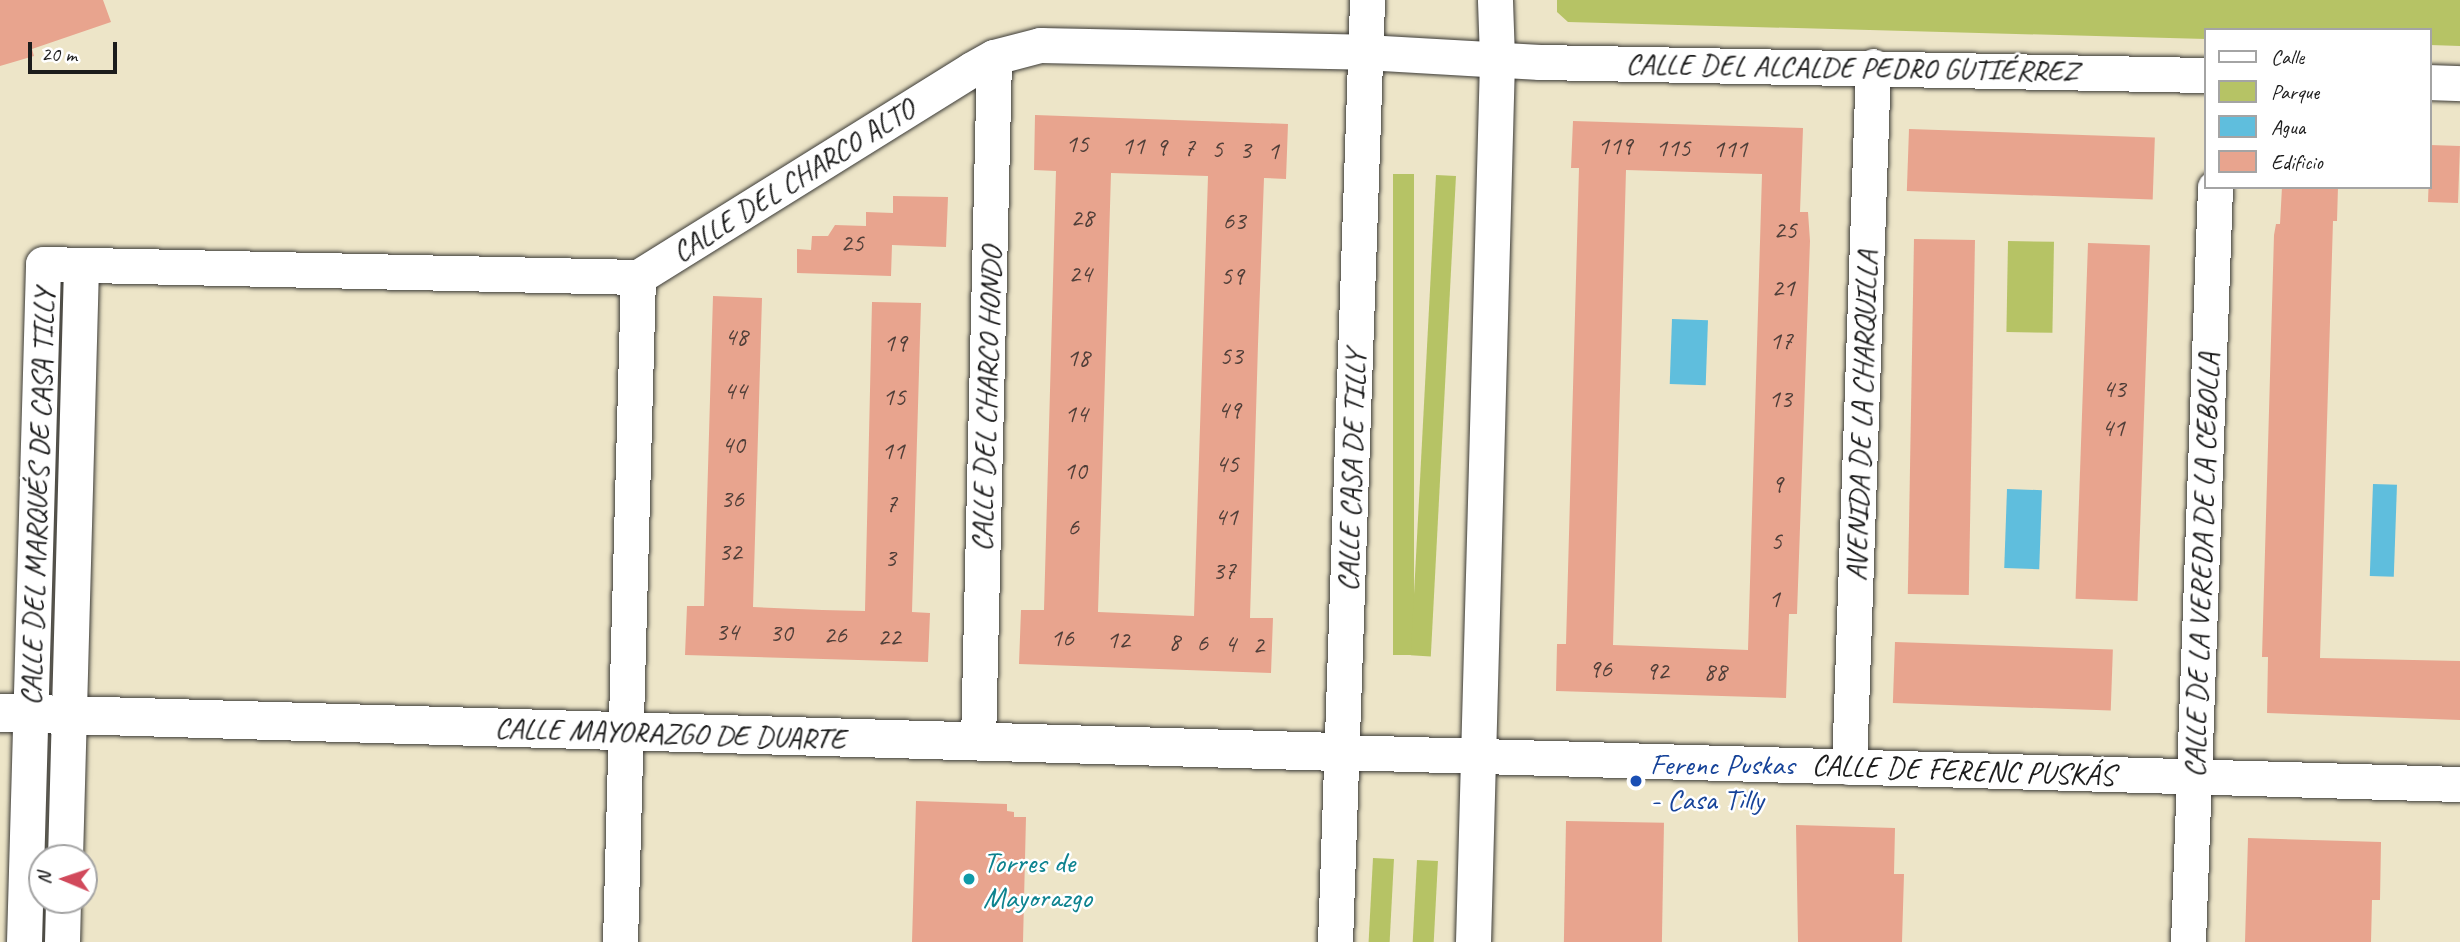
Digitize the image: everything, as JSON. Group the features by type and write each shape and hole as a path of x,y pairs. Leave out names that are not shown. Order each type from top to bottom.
{"street":[{"name":"CALLE CASA DE TILLY","path":"1335,942 1367,0"},
{"path":"1473,942 1497,58 1495,0"},
{"name":"CALLE DEL CHARCO ALTO","path":"81,265 638,277 994,57 1062,43 1497,58"},
{"name":"CALLE DEL CHARCO HONDO","path":"978,742 994,57"},
{"name":"CALLE DEL ALCALDE PEDRO GUTIÉRREZ","path":"1497,58 2204,75"},
{"name":"AVENIDA DE LA CHARQUILLA","path":"1849,767 1872,66"},
{"path":"2432,82 2460,83"},
{"name":"CALLE DE LA VEREDA DE LA CEBOLLA","path":"2188,942 2215,189"},
{"name":"CALLE DEL MARQUÉS DE CASA TILLY","path":"24,942 15,714 43,264 81,265 65,844"},
{"path":"620,942 638,277"},
{"name":"CALLE MAYORAZGO DE DUARTE","path":"15,714 1341,752"},
{"name":"CALLE DE FERENC PUSKÁS","path":"1341,752 2460,784"},
{"path":"62,942 63,914"}],"green space":[{"path":"1557,0 2460,0 2460,46 2432,45 2432,28 2204,28 2204,39 1568,22 1557,12"},
{"path":"1393,174 1414,174 1414,655 1393,655"},
{"path":"1436,175 1456,176 1431,656 1411,655"},
{"path":"2008,241 2054,242 2052,333 2006,332"},
{"path":"1373,858 1394,859 1390,942 1369,942"},
{"path":"1417,860 1438,861 1434,942 1413,942"}],"water":[{"path":"1672,319 1708,320 1706,385 1670,384"},
{"path":"2373,484 2397,485 2394,577 2370,576"},
{"path":"2007,489 2042,490 2039,569 2004,568"}],"building":[{"path":"0,0 103,0 111,22 32,49 34,56 0,66"},
{"path":"1035,115 1288,124 1286,179 1264,178 1258,344 1250,618 1273,618 1271,673 1019,664 1021,610 1044,610 1056,171 1034,170","holes":["1111,173 1208,176 1194,616 1098,612"]},
{"path":"1573,121 1803,128 1800,212 1808,212 1810,241 1797,614 1789,614 1786,698 1556,691 1557,644 1566,644 1579,168 1571,168","holes":["1626,170 1762,174 1748,650 1613,645"]},
{"path":"1909,129 2155,138 2153,200 1907,191"},
{"path":"2432,145 2460,146 2458,203 2428,202 2428,189 2432,189"},
{"path":"2282,189 2338,189 2337,221 2333,221 2320,658 2460,661 2460,720 2267,713 2268,657 2262,657 2274,235 2276,224 2280,224"},
{"path":"893,196 948,197 946,247 892,245 891,276 797,273 797,249 811,250 812,236 828,236 835,225 866,226 866,212 893,213"},
{"path":"1914,239 1975,240 1969,595 1908,594"},
{"path":"2088,243 2150,245 2138,601 2076,599"},
{"path":"713,296 762,298 753,607 822,610 865,611 872,302 921,303 912,612 930,613 928,662 685,655 687,606 704,606"},
{"path":"1895,642 2113,650 2111,711 1893,703"},
{"name":"Torres de Mayorazgo","path":"916,801 1007,804 1007,811 1014,812 1014,817 1026,817 1023,942 912,942"},
{"path":"1566,821 1664,823 1662,942 1564,942"},
{"path":"1796,825 1895,828 1894,874 1904,874 1902,942 1798,942"},
{"path":"2248,838 2381,842 2380,900 2372,900 2371,942 2245,942"}],"place":[{"name":"Ferenc Puskas - Casa Tilly","path":"1636,781"},
{"name":"Torres de Mayorazgo","path":"969,879"}]}
